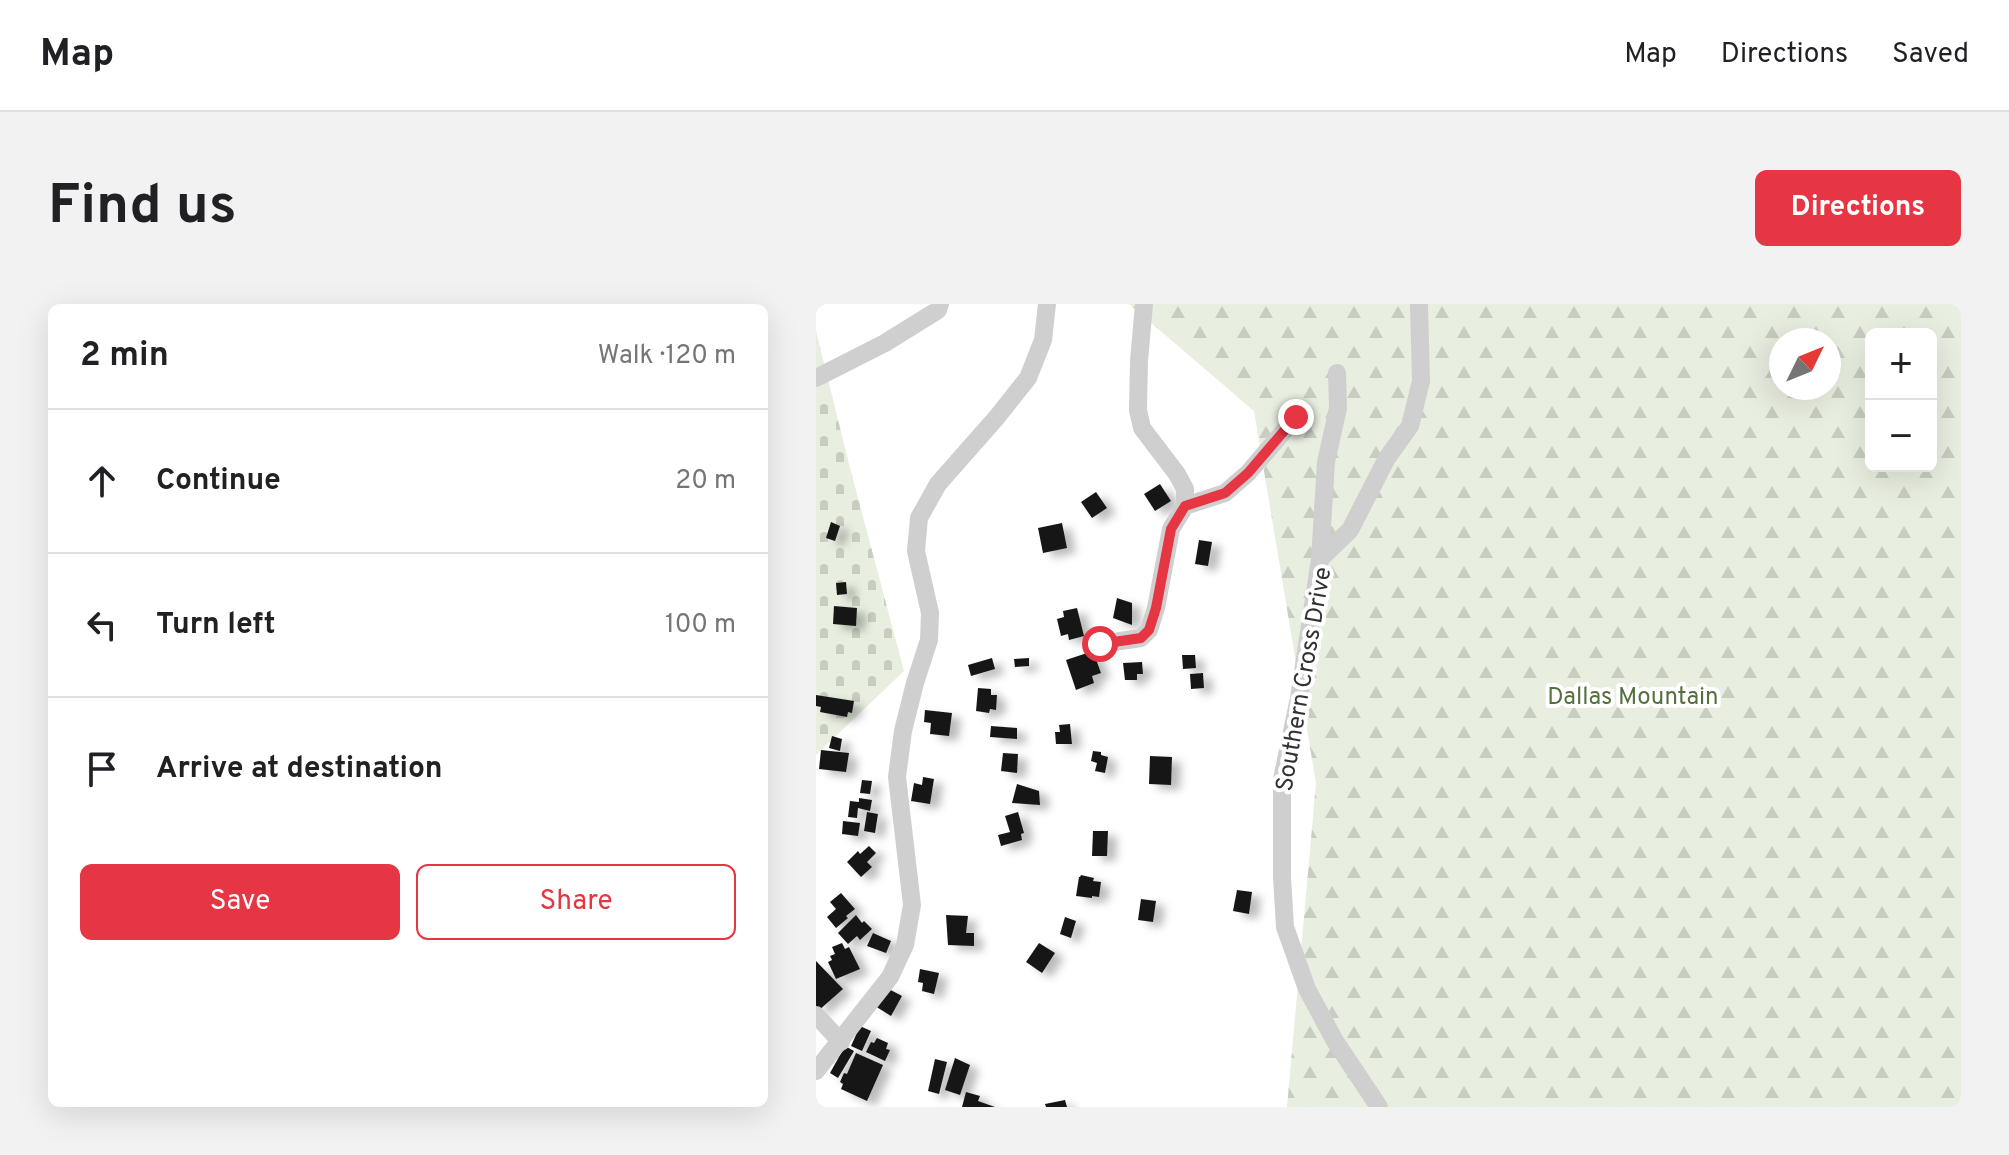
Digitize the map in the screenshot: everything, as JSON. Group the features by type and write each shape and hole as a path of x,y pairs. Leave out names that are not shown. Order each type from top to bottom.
{"street":[{"path":"816,378 885,343 938,310 940,304"},
{"path":"816,1071 890,977 905,945 912,905 897,777 903,731 929,640 930,613 916,551 919,518 938,484 1028,378 1043,340 1047,304"},
{"path":"1100,644 1141,638 1149,630 1171,529 1185,506 1185,489 1142,428 1138,410 1144,304"},
{"name":"Southern Cross Drive","path":"1379,1107 1335,1041 1307,989 1285,927 1282,779 1299,698 1320,559 1350,530 1387,458 1410,426 1421,381 1419,304"},
{"path":"1320,559 1326,462 1338,408 1337,373"},
{"path":"1185,506 1225,493 1248,473 1296,417"},
{"path":"816,1015 841,1042"}],"green space":[{"name":"Dallas Mountain","path":"1129,304 1961,304 1961,1107 1287,1107 1316,783 1254,411"},
{"path":"816,331 904,671 816,755"}],"building":[{"path":"1160,484 1171,501 1155,511 1144,494"},
{"path":"1096,492 1107,508 1092,518 1081,502"},
{"path":"831,522 840,526 835,541 826,538"},
{"path":"1062,523 1067,548 1043,553 1038,528"},
{"path":"1199,540 1212,542 1208,566 1195,564"},
{"path":"846,582 847,594 837,595 836,583"},
{"path":"1117,598 1132,603 1132,625 1113,618"},
{"path":"834,606 857,608 856,626 833,624"},
{"path":"1077,608 1084,636 1069,640 1068,634 1061,636 1057,619 1064,617 1063,611"},
{"path":"1093,651 1101,673 1092,676 1094,683 1076,690 1066,660"},
{"path":"1182,655 1195,655 1196,668 1183,669"},
{"path":"992,658 995,669 971,676 968,665"},
{"path":"1029,658 1029,666 1015,667 1014,659"},
{"path":"1142,662 1143,674 1137,674 1137,680 1125,680 1123,663"},
{"path":"1203,673 1204,688 1191,689 1190,674"},
{"path":"978,688 991,689 991,695 997,695 996,710 990,709 989,713 976,711"},
{"path":"816,695 854,701 852,713 848,712 847,717 820,712 821,707 816,706"},
{"path":"925,710 952,713 949,736 930,734 931,723 924,722"},
{"path":"1070,724 1072,744 1056,744 1055,732 1060,732 1059,725"},
{"path":"991,726 1017,728 1017,739 990,737"},
{"path":"832,736 842,739 840,751 829,748"},
{"path":"821,750 849,753 846,772 819,769"},
{"path":"1093,751 1108,757 1105,773 1095,771 1097,763 1091,761"},
{"path":"1003,753 1018,754 1017,773 1001,771"},
{"path":"1150,756 1172,757 1171,785 1149,784"},
{"path":"923,777 934,779 930,804 911,801 914,783 922,785"},
{"path":"862,780 872,781 870,794 860,793"},
{"path":"1017,784 1039,791 1040,805 1012,803"},
{"path":"859,798 872,800 870,811 858,808 857,818 848,817 850,801 859,802"},
{"path":"867,812 878,814 875,833 864,831"},
{"path":"1018,812 1024,833 1021,834 1022,840 1001,846 998,835 1010,832 1005,816"},
{"path":"843,821 860,823 858,836 842,834"},
{"path":"1093,831 1108,831 1107,856 1092,856"},
{"path":"869,846 876,853 867,862 872,867 861,877 847,862 858,851 860,854"},
{"path":"1081,875 1101,882 1099,897 1076,896"},
{"path":"1237,890 1252,892 1249,914 1233,911"},
{"path":"841,893 855,909 836,928 827,917 836,909 830,902"},
{"path":"1141,899 1156,901 1153,922 1138,920"},
{"path":"856,915 872,929 860,940 857,936 848,944 838,933"},
{"path":"946,915 968,916 966,933 974,933 974,946 948,945"},
{"path":"1065,917 1076,921 1071,938 1060,934"},
{"path":"873,933 891,941 886,953 867,946"},
{"path":"842,943 845,949 849,947 860,969 836,979 828,962 832,960 830,956 835,954 832,947"},
{"path":"1039,943 1055,953 1042,973 1026,962"},
{"path":"816,961 843,989 818,1011 816,1009"},
{"path":"920,969 939,973 934,994 922,991 923,983 918,982"},
{"path":"885,987 902,996 891,1016 875,1006"},
{"path":"860,1026 871,1031 862,1051 851,1046"},
{"path":"877,1038 888,1043 886,1049 890,1050 885,1061 866,1052"},
{"path":"845,1046 854,1051 838,1078 830,1073"},
{"path":"856,1053 883,1065 867,1101 841,1089 843,1084 840,1082"},
{"path":"955,1058 970,1065 960,1095 945,1090"},
{"path":"935,1059 947,1062 939,1094 928,1091"},
{"path":"966,1092 980,1096 978,1101 995,1107 962,1107"},
{"path":"1065,1100 1067,1107 1046,1107 1045,1104"}],"route":[{"path":"1100,644 1127,642 1141,638 1149,630 1171,529 1185,506 1225,493 1248,473 1296,417"}]}
